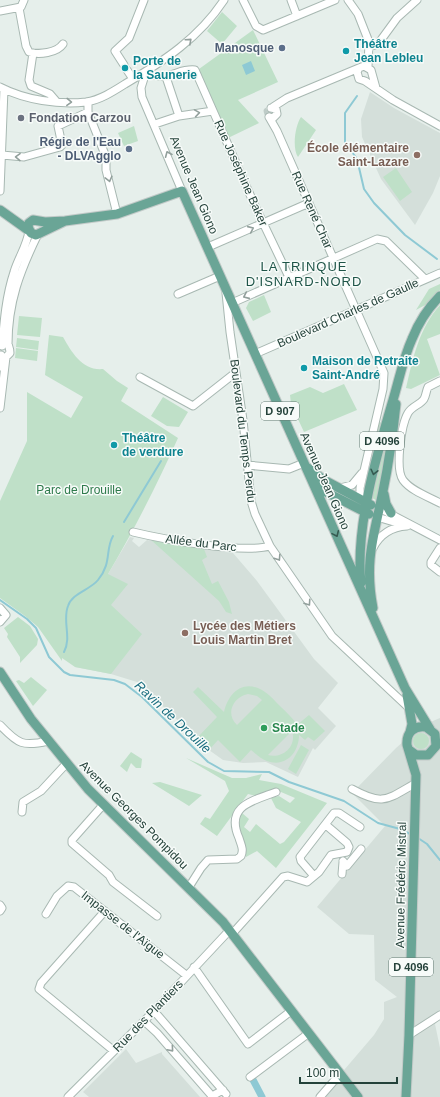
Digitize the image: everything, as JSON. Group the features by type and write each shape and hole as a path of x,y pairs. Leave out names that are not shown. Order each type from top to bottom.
{"main road":[{"path":"2,211 34,235 40,229 65,221 117,214 182,191"},
{"name":"Avenue Jean Giono","path":"182,191 305,465"},
{"path":"2,211 31,221 36,220 40,229"},
{"path":"29,231 28,225 31,221"},
{"name":"D 4096","path":"364,594 359,568 360,546 370,509 386,422 412,338 429,309 440,296"},
{"name":"D 4096","path":"376,624 372,606 369,561 370,509 383,491 393,434 398,380"},
{"path":"305,465 317,484 370,509"},
{"path":"317,484 340,488 370,509"},
{"name":"Avenue Jean Giono","path":"317,484 376,624 405,688 430,729"},
{"path":"383,491 386,504 391,513"},
{"path":"370,509 364,563 372,606"},
{"name":"Avenue Georges Pompidou","path":"0,672 31,719 66,764 103,804 198,896 229,933 263,980 290,1012 305,1036 358,1097"},
{"name":"Avenue Jean Giono","path":"405,688 412,724 410,732"},
{"path":"421,726 430,729 438,739 432,755 416,755 409,750 407,741 410,732 421,726"},
{"name":"Avenue Frédéric Mistral","path":"407,1095 416,779 409,750"},
{"name":"Avenue Frédéric Mistral","path":"416,779 432,755"},
{"name":"Avenue Georges Pompidou","path":"229,933 240,944 353,1097"}],"street":[{"path":"0,11 19,8 24,0"},
{"path":"133,79 115,51 129,38 144,0"},
{"path":"243,0 253,21 260,29 269,29 335,0"},
{"path":"291,0 297,16"},
{"path":"348,0 359,18 369,47 368,58 364,67 357,72 358,78"},
{"path":"369,47 378,44 397,18 417,0"},
{"path":"0,191 2,155 2,88 31,98 56,101 88,102 99,98 146,72 186,44 203,28 224,2"},
{"path":"19,8 26,46 31,52 29,80 31,86 50,94 56,101"},
{"path":"31,52 56,50 63,44"},
{"path":"344,75 364,67 371,70 376,88"},
{"name":"Rue Joséphine Baker","path":"166,77 195,69 289,277"},
{"path":"146,72 156,76 166,77 178,116"},
{"name":"Avenue Jean Giono","path":"146,72 142,85 142,98 155,124 182,191"},
{"path":"344,75 365,81 412,112 440,126"},
{"name":"Rue René Char","path":"344,75 283,101 273,108 277,114 272,117 308,203 384,373 384,385 366,466 370,509"},
{"path":"365,81 372,75"},
{"path":"88,102 88,112 106,157 106,170 117,214"},
{"path":"155,124 178,116 213,111"},
{"path":"2,155 24,157 61,146 58,126 88,112"},
{"path":"208,247 264,224 308,203"},
{"path":"0,367 18,279 40,229"},
{"path":"0,408 2,318 11,282 27,241 29,231"},
{"path":"232,303 375,239 382,239 386,241 425,279"},
{"name":"Boulevard Charles de Gaulle","path":"255,354 440,273"},
{"path":"178,294 220,276"},
{"name":"Boulevard du Temps Perdu","path":"226,289 235,373 243,420 252,506 270,546 334,640 410,709"},
{"path":"140,377 193,406 235,373"},
{"path":"440,381 428,387 424,399 408,413 402,436 399,467 401,477 406,484 440,503"},
{"path":"247,465 289,469 305,465"},
{"path":"340,488 355,483 366,466"},
{"path":"370,509 391,513 440,540"},
{"path":"370,509 406,526 420,530"},
{"path":"369,561 374,546 383,534 393,528 406,526"},
{"name":"Allée du Parc","path":"133,532 208,545 243,548 270,546"},
{"path":"440,548 431,562 431,565 440,572"},
{"path":"0,608 6,615 0,622"},
{"path":"0,725 22,744 29,745 48,741"},
{"path":"22,812 23,802 41,791 66,764"},
{"path":"352,789 369,798 381,800 416,779"},
{"path":"190,887 200,868 208,860 237,859 241,856 242,845 234,825 238,810 245,804 276,792"},
{"path":"103,804 91,816 72,840 72,843 109,875 113,882 157,916"},
{"path":"344,857 331,855 314,876 300,858 336,812 360,827"},
{"path":"326,825 348,844 348,851 344,857 342,874"},
{"path":"344,857 347,866 362,849"},
{"name":"Rue des Plantiers","path":"68,1097 154,1011 186,975 283,877 288,876 305,882 314,876"},
{"name":"Impasse de l'Aïgue","path":"46,914 57,896 66,887 70,886 80,891 186,975"},
{"path":"0,905 2,908 0,911"},
{"path":"105,911 43,981 39,990 114,1051"},
{"path":"194,967 246,1043 249,1043 290,1012"},
{"path":"144,1021 157,1033 212,1096 225,1092 154,1011"},
{"path":"409,1035 440,1015"},
{"path":"250,1077 305,1036"},
{"path":"320,1097 340,1078"}],"shaded area":[{"name":"École élémentaire Saint-Lazare","path":"370,92 394,108 440,133 440,176 433,193 415,225 381,179 362,137 361,119"},
{"name":"Lycée des Métiers Louis Martin Bret","path":"130,537 134,538 132,541 139,547 147,540 233,553 257,581 314,659 338,683 318,708 336,726 315,750 313,748 298,777 266,762 243,763 223,760 209,750 137,682 111,674 75,667 108,574"},
{"path":"440,718 440,1019 435,1024 440,1048 440,1097 321,1097 374,1035 384,1019 384,1002 397,997 375,980 374,935 349,934 317,907 385,826 352,793 396,748 421,726"},
{"path":"126,1049 136,1063 162,1052 162,1054 200,1097 89,1097 83,1092"}],"green space":[{"path":"222,12 237,26 222,44 207,31"},
{"path":"253,30 278,82 238,100 259,123 228,138 199,69"},
{"path":"301,117 316,130 298,157 295,148 295,137 297,126"},
{"path":"134,126 138,141 124,146 118,133"},
{"path":"396,168 412,192 400,201 383,177"},
{"path":"440,284 440,290 427,304 416,310 429,289"},
{"path":"264,295 271,312 253,321 246,308 249,302"},
{"path":"440,305 440,334 427,339 440,375 411,389 406,388 414,355 422,333 427,323"},
{"path":"19,316 42,318 40,337 17,335"},
{"name":"Parc de Drouille","path":"49,335 63,337 74,355 84,364 96,369 103,369 128,388 121,401 178,438 145,507 108,574 128,584 111,605 142,634 111,674 75,667 62,658 62,661 38,627 0,598 0,501 27,441 27,392 71,418 83,397 45,375"},
{"path":"17,338 39,341 38,350 16,347"},
{"path":"16,348 38,351 37,361 15,358"},
{"path":"344,384 357,410 304,432 291,404 290,395 310,387 323,393"},
{"path":"163,397 188,412 179,427 167,426 151,416"},
{"path":"378,422 383,423 366,495 362,493"},
{"path":"390,424 378,501 372,498"},
{"path":"151,540 204,549 207,557 202,560 212,584 218,581 229,602 232,614 226,612 219,601"},
{"path":"18,617 30,626 38,639 37,645 20,663 20,657 7,637 8,634 4,628"},
{"path":"31,677 47,690 33,706 16,681 19,680 24,683"},
{"path":"248,686 255,687 270,696 294,720 297,725 309,715 325,731 314,741 308,737 305,740 299,735 297,747 294,753 290,757 280,762 274,763 267,761 251,750 240,762 218,740 209,750 197,738 217,717 193,692 198,687 224,712 229,699 237,690","holes":["248,694 257,696 262,700 237,725 233,721 231,711 232,706 238,699","292,731 292,742 288,750 279,755 268,755"]},
{"path":"418,733 424,733 429,738 427,747 424,749 418,749 413,744 413,738"},
{"path":"301,745 309,750 296,774 288,769"},
{"path":"131,752 142,759 141,768 136,768 131,763 127,772 120,766"},
{"path":"186,758 232,778 246,778 262,774 259,780 281,784 327,803 276,868 257,851 246,857 238,828 237,817 242,813 249,819 244,827 250,832 256,824 280,844 284,842 301,822 276,808 271,798 279,796 290,803 295,798 274,789 256,796 248,794 217,836 200,824 205,817 210,819 229,791 225,781"},
{"path":"160,782 202,795 189,806 152,783"}],"water":[{"path":"251,61 255,71 246,75 242,65"}],"waterway":[{"path":"357,96 345,113 345,142 357,159 364,189 374,203 405,235 437,259"},
{"path":"124,522 161,461"},
{"path":"64,652 67,641 66,612 68,606 73,598 95,583 102,574 107,562 109,546 113,536"},
{"name":"Ravin de Drouille","path":"0,600 27,619 36,628 49,657 64,672 70,675 114,680 125,684 142,697 208,762 224,771 269,772 289,782 344,801 378,823 400,829 412,835"},
{"name":"Ravin de Drouille","path":"418,838 427,844 440,860"},
{"path":"252,1078 262,1097"}],"tunnel":[{"path":"269,117 267,111 271,108"}],"place":[{"name":"Manosque","path":"282,48"},
{"name":"Théâtre Jean Lebleu","path":"346,51"},
{"name":"Porte de la Saunerie","path":"125,68"},
{"name":"Fondation Carzou","path":"21,118"},
{"name":"Régie de l'Eau - DLVAgglo","path":"129,149"},
{"name":"École élémentaire Saint-Lazare","path":"417,155"},
{"name":"Maison de Retraite Saint-André","path":"304,368"},
{"name":"Théâtre de verdure","path":"114,445"},
{"name":"Lycée des Métiers Louis Martin Bret","path":"185,633"},
{"name":"Stade","path":"264,728"}],"district":[{"name":"LA TRINQUE D'ISNARD-NORD","path":"304,274"}]}
